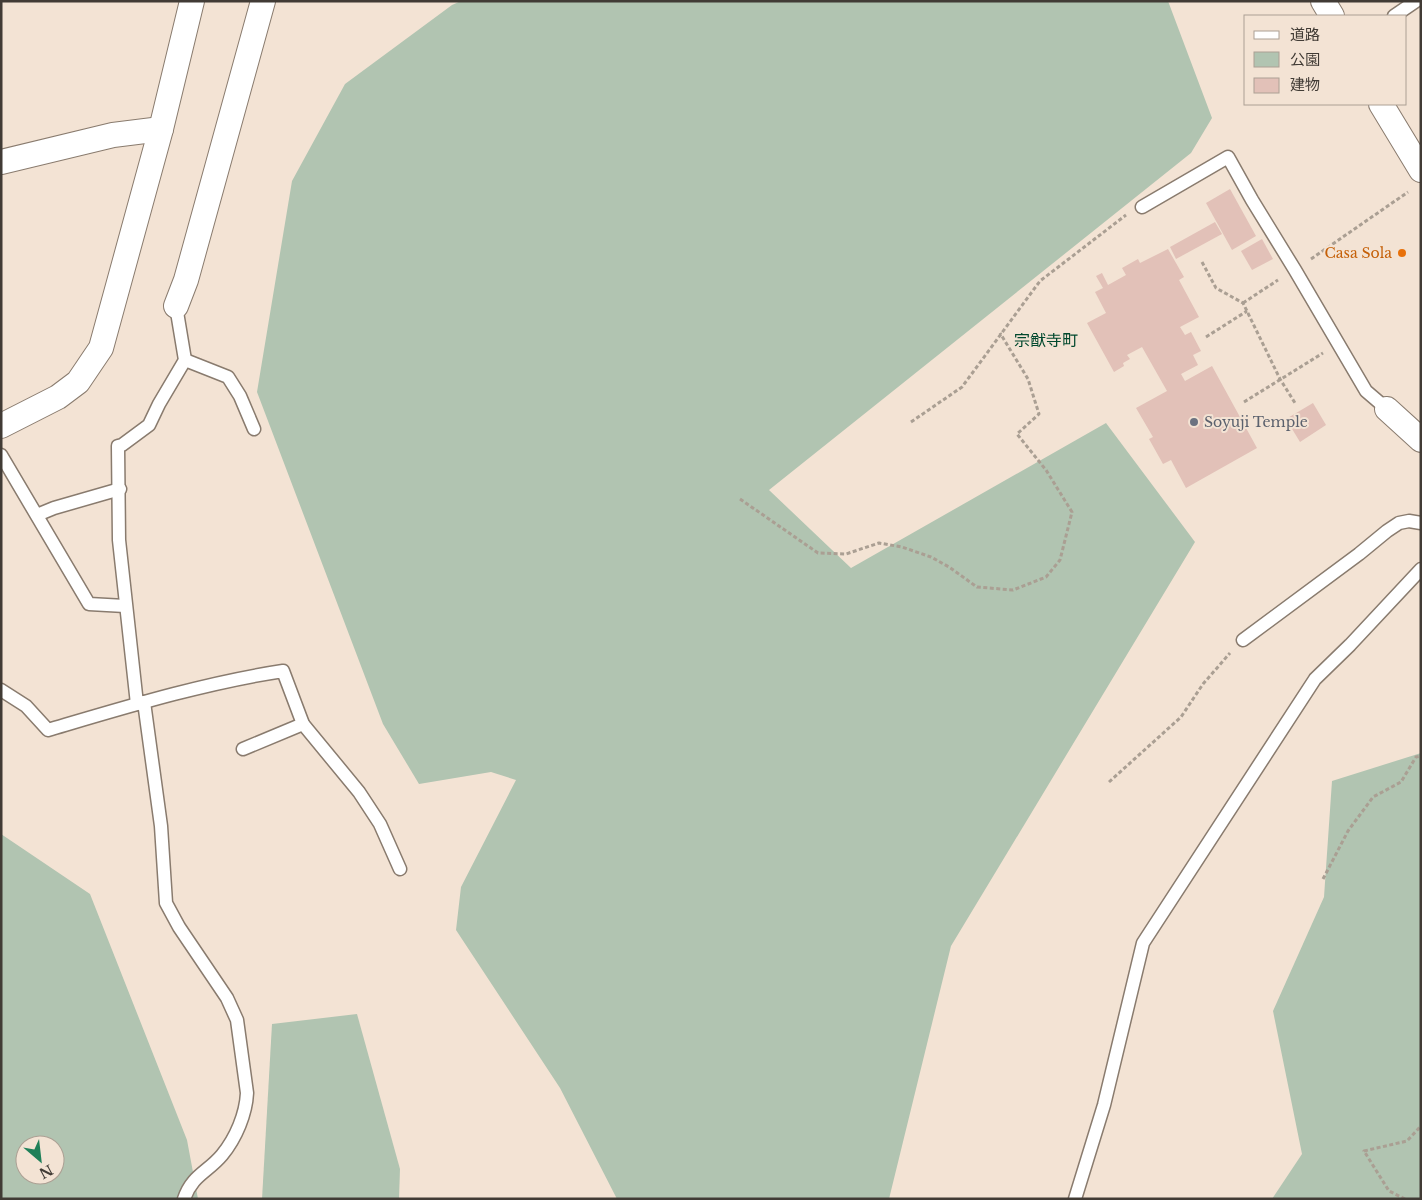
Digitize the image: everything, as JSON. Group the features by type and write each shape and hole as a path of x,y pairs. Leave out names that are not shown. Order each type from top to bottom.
{"street":[{"path":"1,426 58,396 78,382 101,348 161,130 192,1"},
{"path":"176,306 186,280 263,1"},
{"path":"1323,1 1331,15"},
{"path":"1381,105 1417,179"},
{"path":"1,162 113,135 161,130"},
{"path":"1387,409 1421,440"}],"lane":[{"path":"1395,15 1416,1"},
{"path":"1142,207 1228,157 1366,391 1387,409"},
{"path":"176,306 185,360 158,404 149,425 118,446 120,489 119,540 126,606 161,826 166,903 179,927 227,998 234,1012 237,1020 247,1093 247,1104 229,1145 222,1155 193,1181 184,1199"},
{"path":"185,360 228,377 240,396 254,429"},
{"path":"1,455 89,604 126,606"},
{"path":"37,515 54,508 120,489"},
{"path":"1242,640 1359,554 1386,531 1409,521 1421,523"},
{"path":"1074,1199 1104,1105 1143,943 1315,679 1421,569"},
{"path":"1,690 26,706 48,730 141,703 239,678 284,671 303,724 359,792 380,824 400,869"},
{"path":"243,749 303,724"}],"path":[{"path":"1295,270 1417,179"},
{"path":"911,422 962,386 1040,281 1122,217"},
{"path":"1202,262 1216,288 1243,303 1280,379 1295,403"},
{"path":"1243,303 1263,290"},
{"path":"1206,337 1247,311"},
{"path":"740,499 818,553 846,554 879,544 902,547 931,557 977,587 1013,590 1046,577 1060,560 1072,512 1046,470 1017,434 1039,414 1028,379 1000,333"},
{"path":"1244,402 1339,344"},
{"path":"1109,782 1181,717 1203,684 1242,640"},
{"path":"1322,880 1348,831 1373,797 1400,782 1416,757 1421,756"},
{"path":"1406,1199 1389,1191 1364,1151 1407,1141 1421,1126"}],"green space":[{"path":"461,1 1168,1 1212,118 1191,153 769,490 851,568 1106,423 1195,542 951,946 889,1199 617,1199 560,1088 456,930 461,887 516,780 491,772 419,784 383,724 257,392 292,181 345,84 452,5"},
{"path":"1421,753 1421,1199 1272,1199 1302,1154 1273,1011 1324,897 1332,781"},
{"path":"1,834 90,894 187,1140 198,1199 1,1199"},
{"path":"357,1014 400,1169 399,1199 262,1199 272,1024"}],"building":[{"path":"1230,189 1256,236 1232,250 1206,203"},
{"path":"1215,222 1222,234 1176,259 1170,247"},
{"path":"1262,239 1273,259 1252,270 1241,251"},
{"path":"1168,249 1184,277 1179,280 1199,317 1180,327 1185,335 1191,332 1201,351 1193,355 1198,365 1181,374 1185,381 1212,366 1257,448 1186,488 1171,460 1163,464 1149,439 1153,437 1136,408 1167,391 1142,347 1127,355 1130,359 1123,363 1124,366 1114,372 1087,323 1106,313 1095,292 1103,288 1096,276 1102,273 1108,285 1126,275 1122,268 1138,259 1140,263"},
{"path":"1313,403 1326,425 1300,442 1286,419"}],"place":[{"name":"Casa Sola","path":"1402,253"},
{"name":"Soyuji Temple","path":"1194,422"}],"district":[{"name":"宗猷寺町","path":"1046,340"}]}
